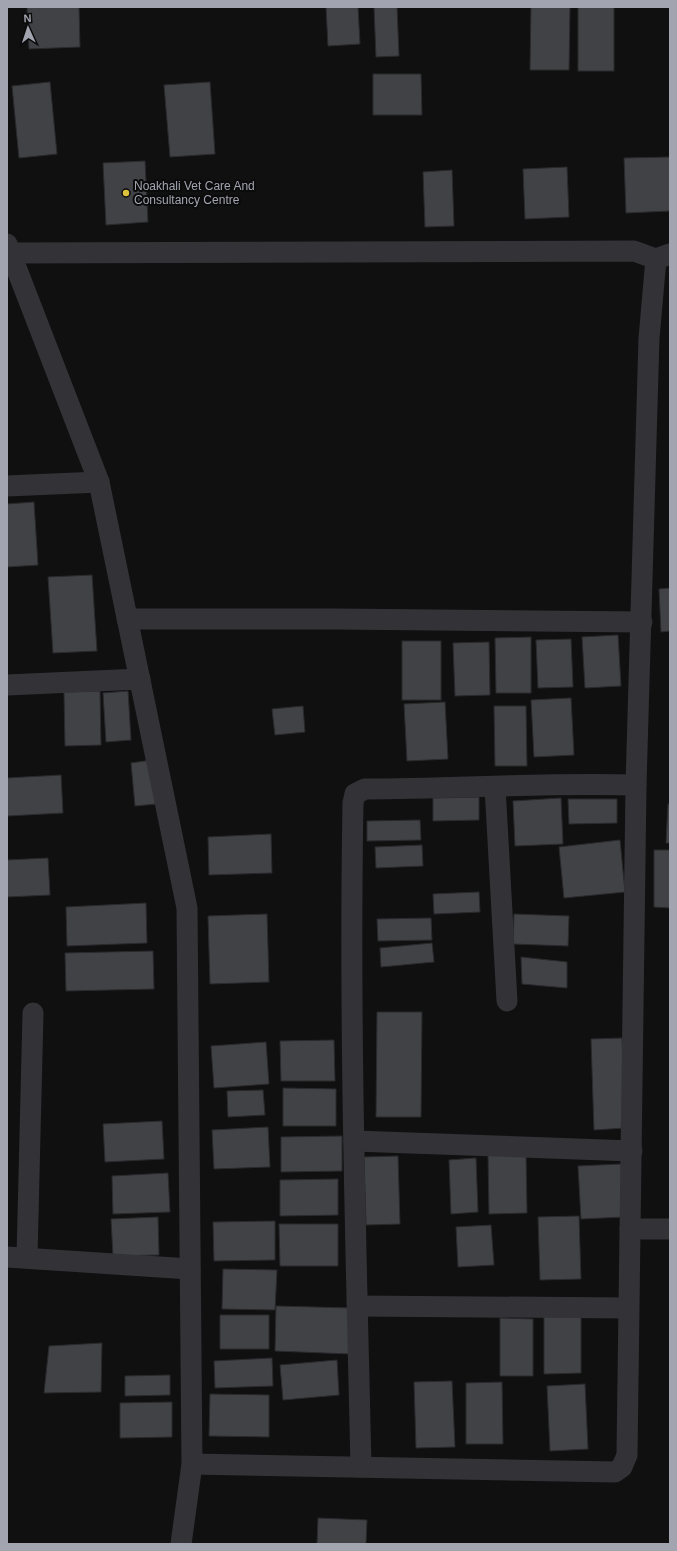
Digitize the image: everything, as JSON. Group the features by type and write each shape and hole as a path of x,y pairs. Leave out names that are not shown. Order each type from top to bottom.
{"street":[{"path":"181,1544 192,1464 187,908 99,482 9,249 634,251 663,256 649,338 642,622 636,785 627,1455 622,1467 615,1472 192,1464"},
{"path":"7,486 99,482"},
{"path":"128,619 336,618 642,622"},
{"path":"7,685 140,679"},
{"path":"361,1468 354,1142 351,881 352,803 355,794 365,789 585,784 636,785"},
{"path":"495,787 507,1001"},
{"path":"28,1257 33,1013"},
{"path":"354,1142 632,1151"},
{"path":"630,1228 670,1229"},
{"path":"7,1257 28,1257 190,1269"},
{"path":"358,1306 628,1308"}],"building":[{"path":"27,7 79,7 80,47 29,49"},
{"path":"326,7 358,7 360,44 328,46"},
{"path":"374,7 397,7 399,56 376,57"},
{"path":"531,7 570,7 569,70 530,70"},
{"path":"578,7 614,7 614,71 578,71"},
{"path":"373,74 421,74 422,115 373,115"},
{"path":"50,82 57,154 19,158 12,86"},
{"path":"210,82 215,154 170,157 164,85"},
{"path":"670,157 670,211 626,213 624,158"},
{"name":"Noakhali Vet Care And Consultancy Centre","path":"145,161 148,222 106,225 103,163"},
{"path":"567,167 569,217 525,219 523,169"},
{"path":"452,170 454,226 425,227 423,172"},
{"path":"34,502 38,565 7,567 7,504"},
{"path":"92,575 97,651 53,653 48,577"},
{"path":"670,588 670,631 661,632 659,589"},
{"path":"618,635 621,686 585,688 582,637"},
{"path":"531,637 531,693 496,693 495,638"},
{"path":"571,639 573,687 538,688 536,640"},
{"path":"402,641 441,641 441,700 402,700"},
{"path":"489,642 490,695 455,696 453,643"},
{"path":"100,691 101,745 65,746 64,692"},
{"path":"128,691 131,740 106,742 103,693"},
{"path":"571,698 574,755 534,757 531,700"},
{"path":"445,702 448,759 407,761 404,704"},
{"path":"303,706 305,732 275,735 272,709"},
{"path":"494,706 526,706 527,766 495,766"},
{"path":"152,760 156,804 135,806 131,763"},
{"path":"61,775 63,813 7,816 7,778"},
{"path":"479,797 479,820 433,821 433,798"},
{"path":"561,798 563,844 515,846 513,801"},
{"path":"568,799 617,799 617,823 569,824"},
{"path":"668,804 670,804 670,843 666,843"},
{"path":"420,820 421,840 367,841 367,821"},
{"path":"271,834 272,873 209,875 208,837"},
{"path":"620,840 625,892 564,898 559,847"},
{"path":"422,845 423,866 376,868 375,847"},
{"path":"654,850 670,850 670,908 654,907"},
{"path":"48,858 50,895 7,897 7,860"},
{"path":"479,892 480,912 434,914 433,894"},
{"path":"146,903 147,943 67,946 66,907"},
{"path":"267,914 269,982 210,984 208,916"},
{"path":"514,914 569,916 568,946 513,944"},
{"path":"431,918 432,940 378,941 377,919"},
{"path":"432,943 434,962 381,967 380,948"},
{"path":"153,951 154,989 66,991 65,953"},
{"path":"521,957 567,962 567,988 522,984"},
{"path":"377,1012 422,1012 421,1117 376,1117"},
{"path":"622,1038 625,1128 594,1130 591,1039"},
{"path":"334,1040 335,1081 281,1081 280,1041"},
{"path":"266,1042 269,1084 214,1088 211,1046"},
{"path":"283,1088 336,1089 336,1126 283,1126"},
{"path":"263,1090 265,1115 228,1117 227,1091"},
{"path":"162,1121 164,1159 105,1162 103,1124"},
{"path":"268,1127 270,1167 214,1169 212,1130"},
{"path":"342,1136 342,1171 281,1172 281,1137"},
{"path":"488,1154 526,1154 527,1213 489,1214"},
{"path":"398,1156 400,1224 366,1225 364,1157"},
{"path":"476,1158 478,1212 451,1214 449,1160"},
{"path":"621,1164 624,1217 581,1219 578,1166"},
{"path":"168,1173 170,1212 113,1214 112,1176"},
{"path":"338,1179 338,1215 280,1216 280,1180"},
{"path":"579,1216 581,1279 540,1280 538,1217"},
{"path":"158,1217 159,1255 113,1256 111,1219"},
{"path":"275,1221 275,1260 214,1261 213,1222"},
{"path":"279,1224 338,1224 338,1266 280,1266"},
{"path":"491,1225 494,1265 458,1267 456,1227"},
{"path":"223,1269 277,1270 275,1310 222,1309"},
{"path":"276,1306 351,1308 350,1354 275,1351"},
{"path":"544,1311 581,1311 581,1373 544,1374"},
{"path":"220,1315 269,1315 269,1349 220,1349"},
{"path":"500,1318 533,1319 533,1376 500,1376"},
{"path":"102,1343 101,1392 44,1393 49,1346"},
{"path":"272,1358 273,1386 215,1388 214,1361"},
{"path":"337,1360 339,1395 283,1400 280,1365"},
{"path":"170,1375 170,1395 125,1396 125,1376"},
{"path":"452,1381 455,1447 416,1448 414,1382"},
{"path":"502,1382 503,1444 466,1444 466,1383"},
{"path":"585,1384 588,1449 550,1451 547,1386"},
{"path":"210,1394 269,1395 269,1437 209,1436"},
{"path":"172,1402 172,1437 120,1438 120,1403"},
{"path":"318,1518 367,1520 366,1544 317,1544"}],"place":[{"name":"Noakhali Vet Care And Consultancy Centre","path":"126,193"}]}
